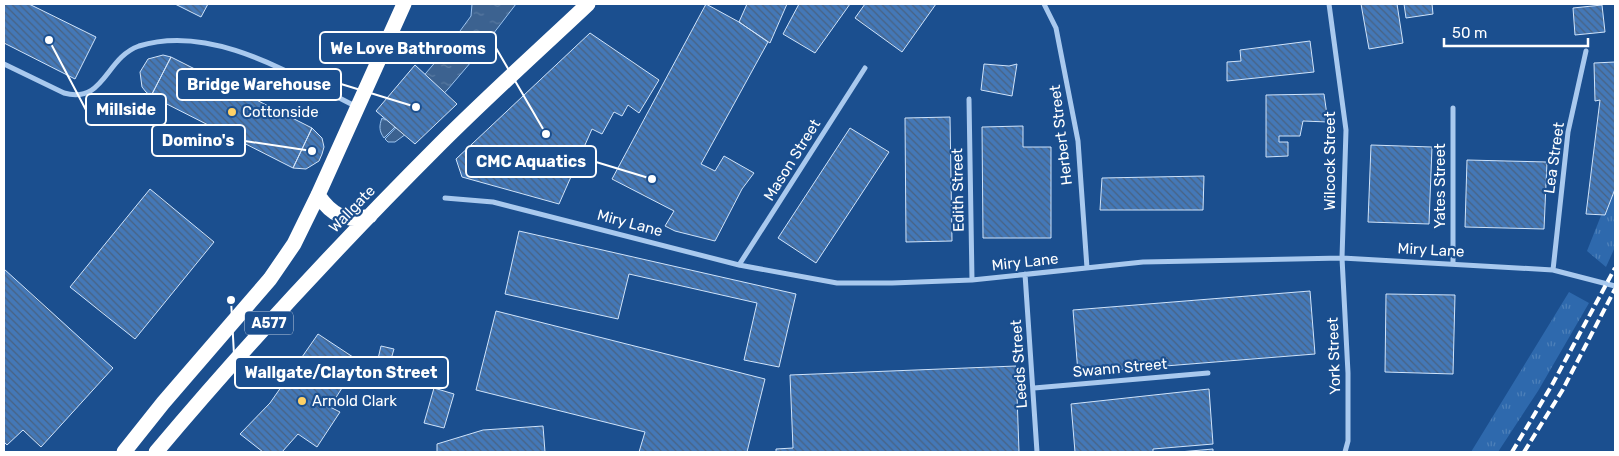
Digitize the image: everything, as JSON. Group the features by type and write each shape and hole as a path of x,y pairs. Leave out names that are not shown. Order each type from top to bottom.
{"highway":[{"name":"A577","path":"357,108 404,4"},
{"name":"Wallgate","path":"156,452 246,347 370,216 442,142 588,4"},
{"name":"Wallgate","path":"124,452 181,382 270,279 294,244 357,108"},
{"path":"318,195 324,204 338,215 348,218 370,216"}],"street":[{"name":"Herbert Street","path":"1044,4 1056,28 1078,141 1087,268"},
{"name":"Wilcock Street","path":"1329,4 1346,130 1342,258"},
{"path":"4,64 64,93 75,96 86,94 95,89 125,53 138,47 159,42 201,42 244,52 357,108"},
{"name":"Lea Street","path":"1553,270 1568,132 1586,51"},
{"name":"Mason Street","path":"740,265 865,68"},
{"name":"Edith Street","path":"969,99 972,280"},
{"name":"Yates Street","path":"1453,108 1453,264"},
{"name":"Miry Lane","path":"445,198 493,202 740,265 837,283 892,284 972,280 1143,262 1342,258 1553,270 1615,286"},
{"name":"York Street","path":"1342,258 1348,373 1348,441 1345,452"},
{"name":"Leeds Street","path":"1025,274 1037,452"},
{"name":"Swann Street","path":"1034,388 1208,373"}],"green space":[{"path":"1615,180 1615,247 1606,267 1587,251"},
{"path":"1569,292 1589,303 1538,391 1498,452 1471,452"}],"water":[{"path":"472,4 516,4 448,89 406,134 395,142 388,142 385,139 437,85 384,138 380,128 382,118 386,120 449,46 471,16"}],"building":[{"path":"4,4 29,4 96,37 75,79 4,43"},
{"path":"175,4 208,4 201,17"},
{"path":"706,4 739,22 768,42 701,164 715,171 724,156 754,173 742,189 715,241 675,231 665,226 674,211 612,179"},
{"path":"747,4 787,4 770,43 739,22"},
{"path":"799,4 850,4 815,53 783,34"},
{"path":"865,4 936,4 902,52 855,18"},
{"path":"1361,4 1397,4 1403,43 1369,49"},
{"path":"1404,4 1432,4 1433,14 1406,18"},
{"path":"1602,5 1605,32 1575,35 1573,8"},
{"path":"590,33 659,80 639,113 628,105 622,116 614,112 602,134 592,129 559,204 462,177 456,159"},
{"path":"1310,41 1314,72 1227,81 1227,62 1241,61 1240,50"},
{"path":"163,55 171,57 151,96 142,87 140,72 148,59"},
{"name":"Cottonside","path":"171,57 312,128 293,168 151,96"},
{"path":"1615,62 1615,189 1605,215 1586,214 1600,100 1595,101 1594,63"},
{"path":"984,64 1009,66 1017,64 1012,96 981,90"},
{"path":"415,65 457,104 415,144 376,111"},
{"path":"1324,94 1328,122 1303,121 1300,136 1279,136 1279,142 1288,142 1288,156 1266,157 1266,95"},
{"path":"950,117 952,241 906,242 905,118"},
{"path":"1023,126 1023,147 1051,147 1051,238 983,238 982,127"},
{"path":"312,128 322,138 324,147 319,161 306,169 293,168"},
{"path":"850,128 889,152 816,263 778,238"},
{"path":"1371,145 1432,147 1429,224 1368,222"},
{"path":"1467,160 1547,162 1544,229 1465,227"},
{"path":"1204,176 1203,210 1100,210 1102,178"},
{"path":"150,189 214,242 135,339 70,287"},
{"path":"519,231 796,294 779,367 744,360 757,303 629,274 618,319 505,294"},
{"path":"4,269 113,368 41,447 23,430 7,445 4,442"},
{"path":"1310,291 1315,354 1078,373 1073,310"},
{"path":"1386,294 1455,295 1453,374 1385,372"},
{"path":"496,311 765,379 747,452 639,452 645,432 476,390"},
{"path":"318,334 359,361 330,407 340,412 317,447 298,434 282,452 263,452 240,434 270,403"},
{"path":"381,346 394,349 389,366 377,363"},
{"path":"1016,366 1019,452 776,452 776,449 793,448 790,375"},
{"path":"434,388 454,394 444,428 424,423"},
{"path":"1209,389 1213,444 1153,449 1153,452 1075,452 1071,404"},
{"path":"543,426 545,452 437,452 437,444 483,430"},
{"path":"1213,449 1213,452 1179,452"}],"railway":[{"path":"1512,452 1552,385 1615,268"},
{"path":"1524,452 1562,391 1615,289"}],"place":[{"name":"Millside","path":"49,40"},
{"name":"Bridge Warehouse","path":"416,107"},
{"name":"Cottonside","path":"232,112"},
{"name":"We Love Bathrooms","path":"546,134"},
{"name":"Domino's","path":"312,151"},
{"name":"CMC Aquatics","path":"652,179"},
{"name":"Wallgate/Clayton Street","path":"231,300"},
{"name":"Arnold Clark","path":"302,401"}]}
